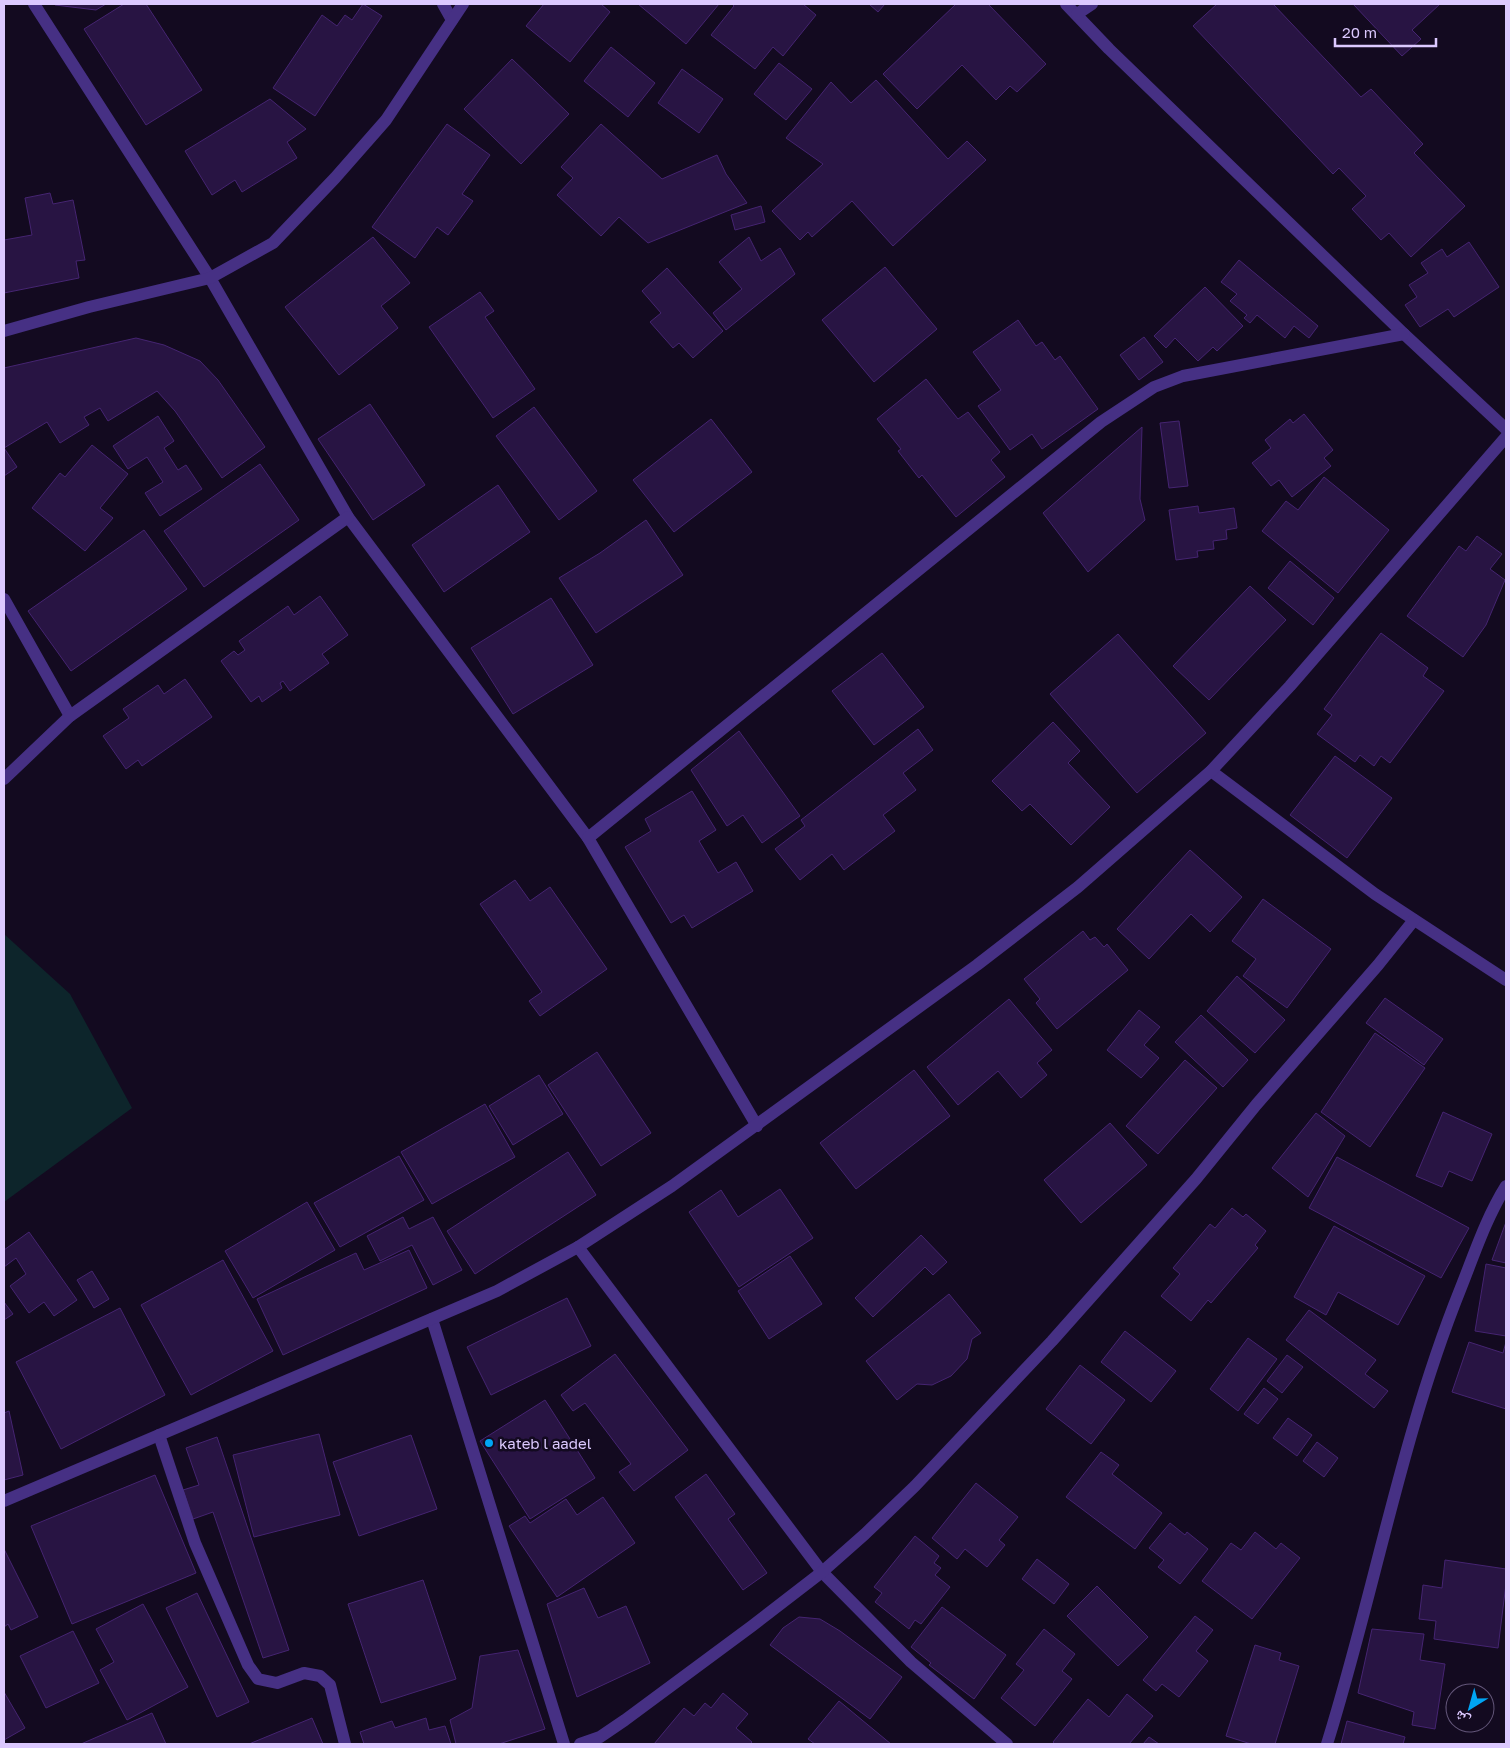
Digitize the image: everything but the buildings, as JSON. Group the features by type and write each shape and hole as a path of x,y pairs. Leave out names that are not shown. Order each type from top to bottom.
{"street":[{"path":"34,4 210,278 348,517 588,838 757,1126"},
{"path":"443,4 452,20"},
{"path":"4,331 89,307 210,278 273,243 335,178 386,120 463,4"},
{"path":"1066,4 1109,49 1404,334 1506,429"},
{"path":"1076,14 1092,4"},
{"path":"588,838 1101,422 1137,397 1154,387 1183,376 1404,334"},
{"path":"4,1501 497,1291 578,1247 672,1186 757,1126 977,965 1078,887 1211,771 1290,686 1506,437"},
{"path":"4,779 70,716 348,517"},
{"path":"4,599 70,716"},
{"path":"1211,771 1375,894 1506,980"},
{"path":"580,1744 604,1741 625,1720 822,1572 915,1486 1052,1341 1196,1179 1256,1105 1378,965 1414,920"},
{"path":"1327,1744 1400,1471 1437,1350 1492,1211 1506,1186"},
{"path":"578,1247 822,1572 911,1662 1007,1744"},
{"path":"432,1319 564,1744"},
{"path":"159,1435 195,1543 248,1665 258,1679 277,1683 304,1673 320,1676 330,1685 345,1744"}],"green space":[{"path":"4,934 70,994 132,1108 4,1202"}],"place":[{"name":"kateb l aadel","path":"489,1443"}]}
